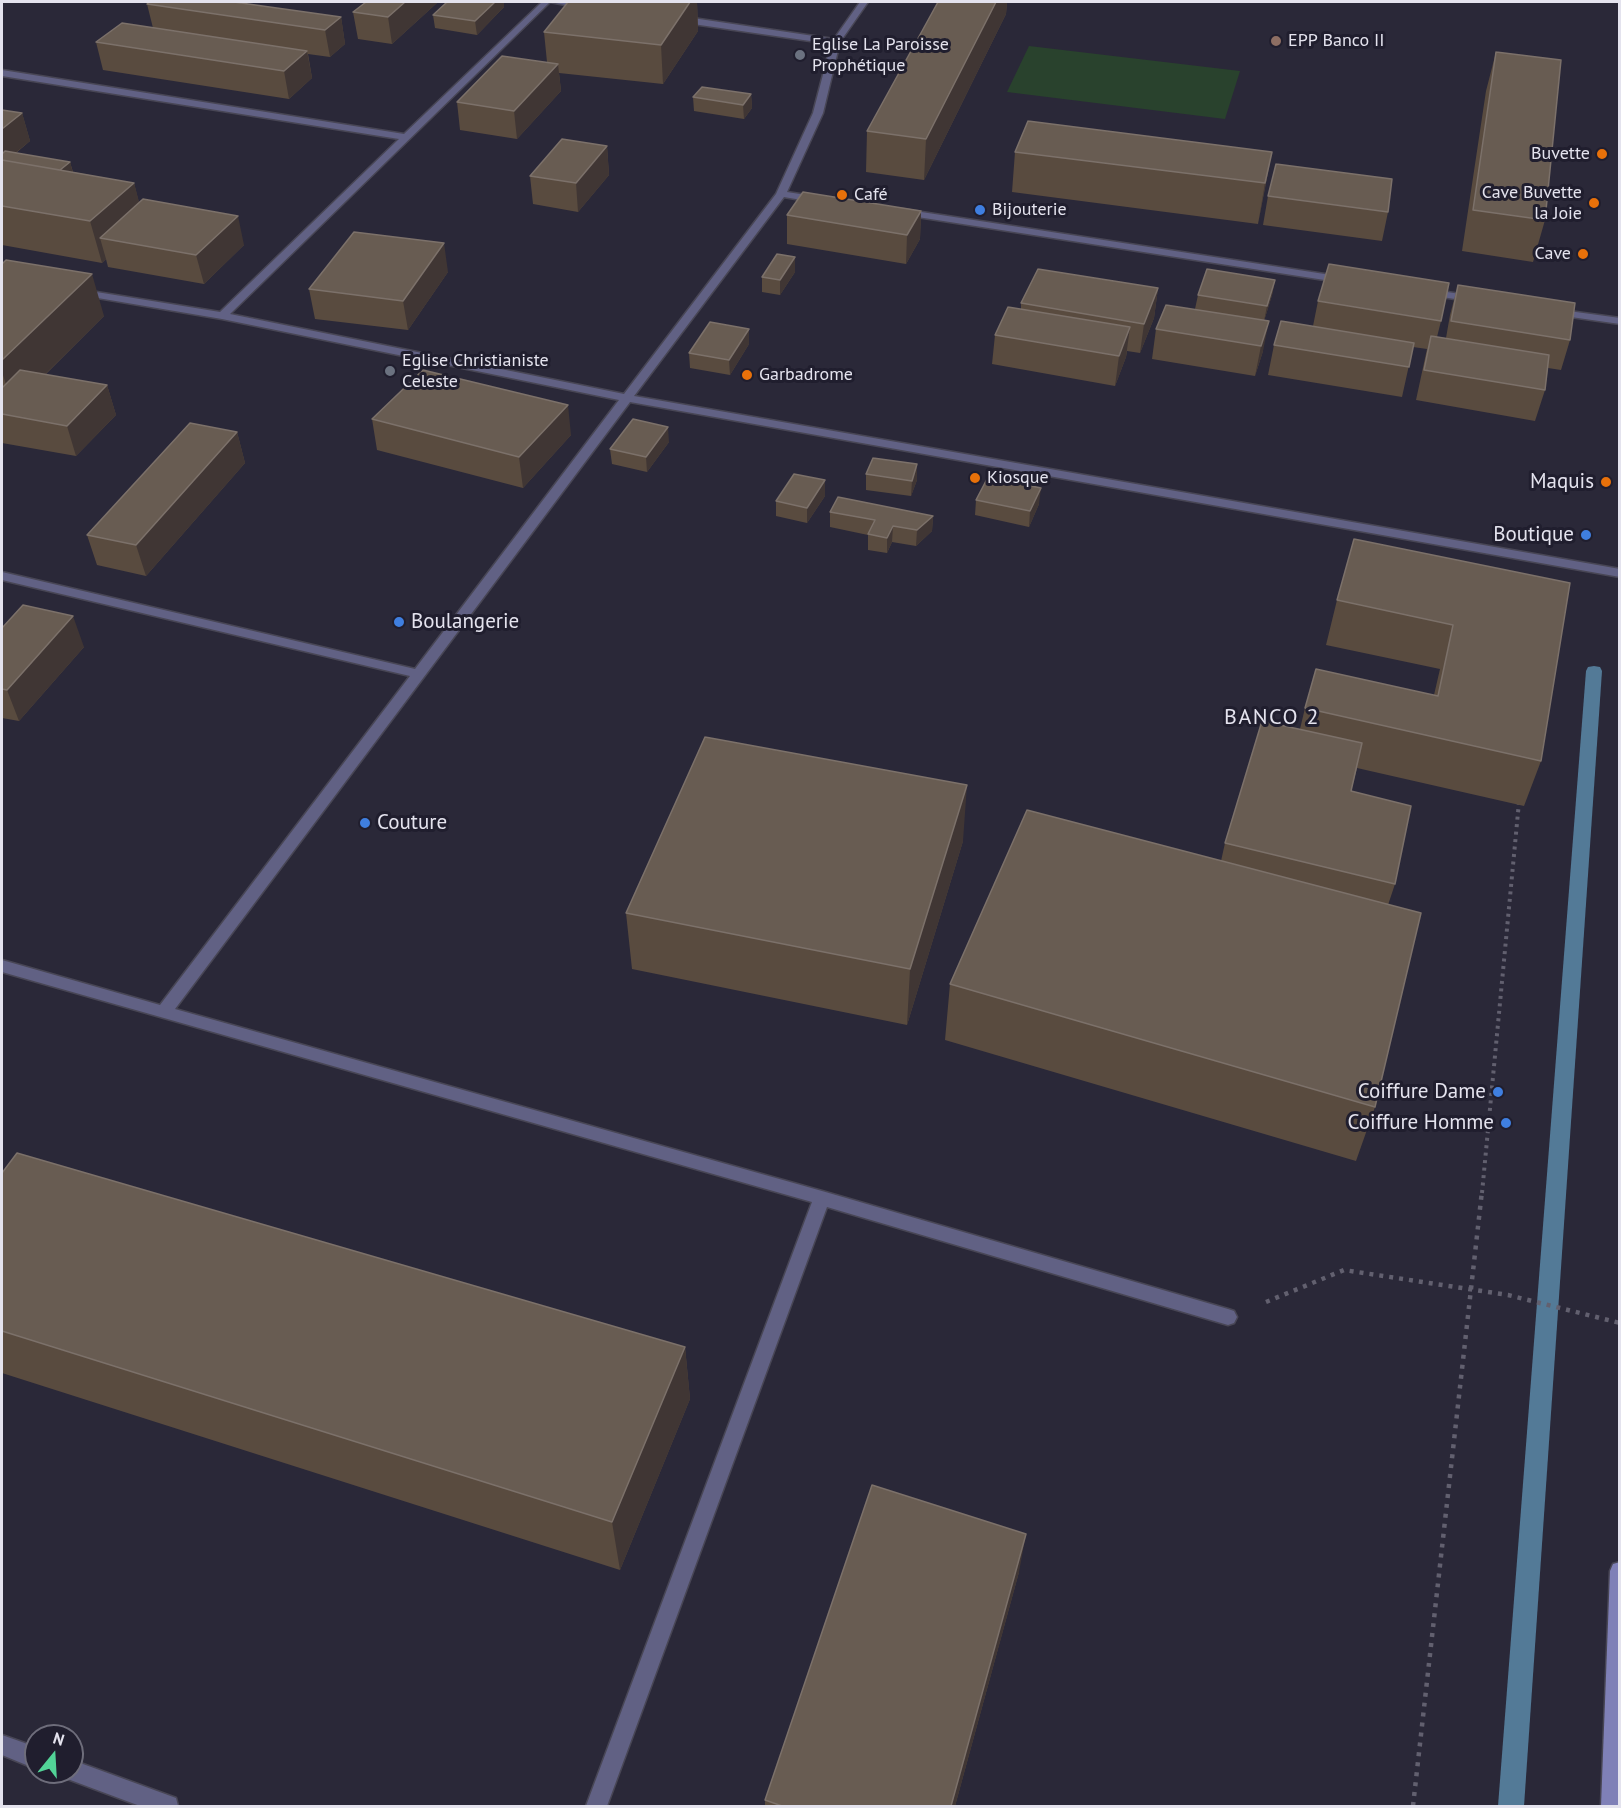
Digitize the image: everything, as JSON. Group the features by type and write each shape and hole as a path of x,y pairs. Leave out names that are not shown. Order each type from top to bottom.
{"street":[{"path":"222,316 546,2"},
{"path":"554,2 601,8"},
{"path":"165,1010 781,194 818,113 836,42 864,2"},
{"path":"672,18 836,42"},
{"path":"2,73 406,137"},
{"path":"781,194 828,201"},
{"path":"887,210 1360,282"},
{"path":"71,290 222,316 626,398 1620,573"},
{"path":"1419,291 1490,302"},
{"path":"1537,309 1620,321"},
{"path":"2,576 420,675"},
{"path":"2,966 165,1010 822,1198 1228,1317"},
{"path":"597,1806 822,1198"},
{"path":"1611,1806 1620,1571"},
{"path":"2,1745 24,1753"},
{"path":"84,1775 168,1806"}],"path":[{"path":"1413,1806 1473,1289 1520,795"},
{"path":"1228,1317 1344,1270 1508,1295 1620,1323"}],"green space":[{"path":"1029,46 1240,71 1225,119 1007,92"}],"building":[{"path":"150,2 234,2 341,17 325,30 147,4"},
{"path":"366,2 405,2 388,17 353,12"},
{"path":"447,2 495,2 475,21 433,15"},
{"path":"568,2 690,2 661,45 544,32"},
{"path":"938,2 996,2 926,139 867,131"},
{"path":"122,23 307,51 284,71 96,42"},
{"path":"1496,52 1561,60 1545,220 1473,210"},
{"path":"502,56 558,64 514,111 457,102"},
{"path":"702,87 751,94 743,105 693,97"},
{"path":"2,110 22,113 2,129"},
{"path":"1028,121 1272,152 1265,183 1015,152"},
{"path":"562,139 607,146 576,183 530,176"},
{"path":"5,151 70,162 60,170 2,160 2,154"},
{"path":"2,160 134,183 90,221 2,206"},
{"path":"1276,164 1392,179 1388,212 1268,196"},
{"path":"803,192 921,211 907,235 787,215"},
{"path":"143,199 238,216 196,255 100,238"},
{"path":"354,232 444,243 403,301 309,289"},
{"path":"777,254 795,257 780,280 762,277"},
{"path":"6,260 92,274 2,360 2,264"},
{"path":"1329,264 1449,283 1441,321 1318,301"},
{"path":"1038,269 1158,288 1144,324 1021,303"},
{"path":"1207,269 1275,280 1267,306 1198,295"},
{"path":"1458,285 1575,303 1570,340 1451,321"},
{"path":"1166,305 1269,321 1261,346 1156,329"},
{"path":"1008,307 1130,327 1119,356 995,335"},
{"path":"1281,321 1414,343 1409,367 1274,345"},
{"path":"710,322 749,329 729,360 689,353"},
{"path":"1431,336 1549,355 1545,390 1424,370"},
{"path":"20,370 107,385 67,426 2,414 2,388"},
{"path":"423,370 568,405 519,457 372,419"},
{"path":"633,419 668,427 646,457 610,449"},
{"path":"190,423 237,432 136,545 87,535"},
{"path":"873,458 917,464 912,481 866,474"},
{"path":"794,474 825,480 807,508 776,501"},
{"path":"988,477 1041,488 1030,511 976,500"},
{"path":"838,497 933,516 917,530 893,526 887,538 868,534 875,520 830,512"},
{"path":"1354,539 1570,583 1541,761 1305,708 1316,669 1438,696 1453,625 1337,600"},
{"path":"23,605 73,616 7,690 2,689 2,628"},
{"path":"1262,721 1362,743 1351,791 1411,806 1395,884 1225,843"},
{"path":"705,737 967,785 910,969 626,913"},
{"path":"1027,810 1421,913 1375,1107 950,984"},
{"path":"17,1153 685,1347 612,1522 2,1331 2,1173"},
{"path":"872,1485 1026,1534 951,1806 782,1806 765,1800"}],"waterway":[{"path":"1511,1806 1594,671"}],"place":[{"name":"EPP Banco II","path":"1276,41"},
{"name":"Eglise La Paroisse Prophétique","path":"800,55"},
{"name":"Buvette","path":"1602,154"},
{"name":"Café","path":"842,195"},
{"name":"Cave Buvette la Joie","path":"1594,203"},
{"name":"Bijouterie","path":"980,210"},
{"name":"Cave","path":"1583,254"},
{"name":"Eglise Christianiste Celeste","path":"390,371"},
{"name":"Garbadrome","path":"747,375"},
{"name":"Kiosque","path":"975,478"},
{"name":"Maquis","path":"1606,482"},
{"name":"Boutique","path":"1586,535"},
{"name":"Boulangerie","path":"399,622"},
{"name":"Couture","path":"365,823"},
{"name":"Coiffure Dame","path":"1498,1092"},
{"name":"Coiffure Homme","path":"1506,1123"}],"district":[{"name":"BANCO 2","path":"1272,718"}]}
